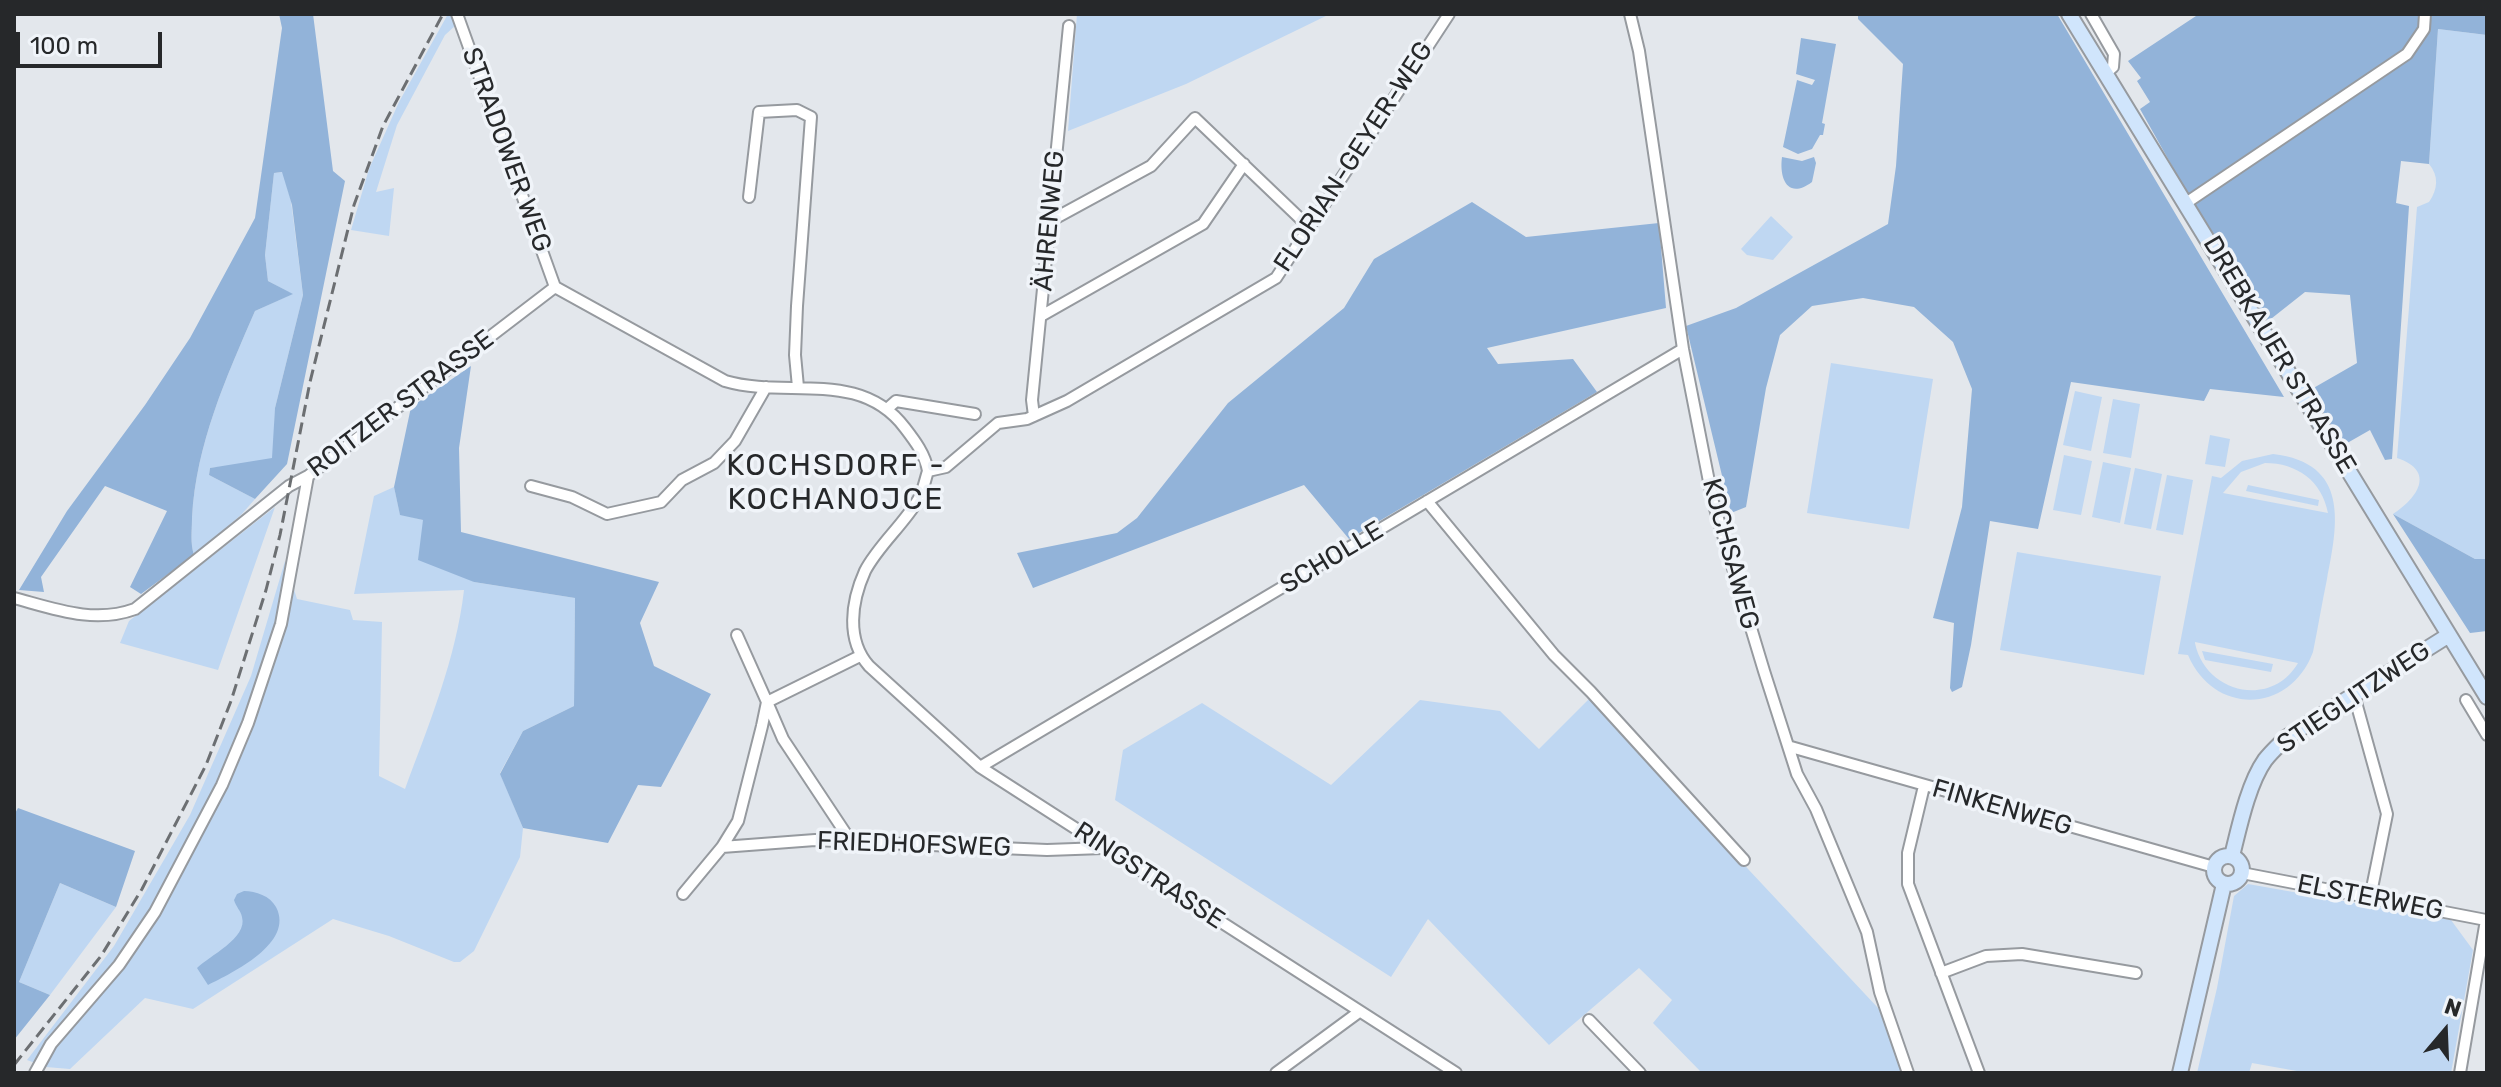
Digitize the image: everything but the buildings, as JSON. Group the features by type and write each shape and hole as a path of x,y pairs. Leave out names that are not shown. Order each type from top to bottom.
{"street":[{"name":"STRADOWER WEG","path":"457,14 555,287"},
{"name":"FLORIAN-GEYER-WEG","path":"928,471 946,467 998,423 1034,416 1067,401 1276,278 1449,14"},
{"name":"KOCHSAWEG","path":"1630,14 1639,51 1683,349 1713,502 1797,774 1816,809 1867,932 1880,992 1908,1073"},
{"name":"DREBKAUER STRASSE","path":"2069,14 2487,697"},
{"path":"2091,14 2114,54 2114,65 2106,73"},
{"path":"2186,203 2407,54 2424,29 2425,14"},
{"name":"ÄHRENWEG","path":"1034,416 1032,400 1069,26"},
{"path":"749,197 759,112 797,110 811,117 795,355 798,387"},
{"path":"1050,221 1151,166 1195,118 1309,227"},
{"path":"1041,316 1203,224 1244,164"},
{"path":"555,287 725,381 748,388 798,387 852,391 887,409 899,420 920,448 928,471 920,498 866,570 853,612 853,632 860,656 767,702 738,821 722,847 683,894"},
{"name":"ROITZER STRASSE","path":"14,598 98,617 119,615 135,609 289,486 308,476 555,287"},
{"name":"SCHOLLE","path":"980,767 1683,349"},
{"path":"531,486 572,497 607,514 661,502 682,480 714,463 735,441 766,387"},
{"path":"887,409 896,401 975,414"},
{"path":"35,1073 51,1044 119,965 155,912 222,785 248,723 281,624 308,476"},
{"path":"1427,501 1554,655 1744,860"},
{"path":"737,635 783,739 850,840"},
{"name":"STIEGLITZWEG","path":"2232,856 2263,763 2287,737 2449,635"},
{"name":"RINGSTRASSE","path":"860,656 980,767 1456,1073"},
{"path":"2354,695 2387,814 2370,898"},
{"path":"2466,700 2487,735"},
{"name":"FINKENWEG","path":"1791,747 2214,867"},
{"path":"1924,786 1906,870 1908,884 1979,1073"},
{"name":"FRIEDHOFSWEG","path":"722,847 850,840 1047,850 1105,848"},
{"path":"2232,856 2241,864 2242,873 2234,884 2224,884 2214,875 2214,867 2223,857 2232,856"},
{"name":"ELSTERWEG","path":"2242,873 2486,920 2460,1073"},
{"path":"2180,1073 2224,884"},
{"path":"1941,973 1986,956 2022,954 2136,973"},
{"path":"1276,1073 1359,1012"},
{"path":"1589,1020 1640,1073"}],"shaded area":[{"path":"279,14 313,14 333,171 345,181 287,464 255,499 209,475 210,468 272,458 275,408 303,295 292,205 282,172 274,173 265,255 268,281 293,294 255,311 223,386 199,464 192,518 194,555 141,594 130,587 167,511 105,486 41,577 44,592 19,590 67,511 190,338 255,218 282,28"},
{"path":"448,14 452,14 456,25 445,35 397,125 376,192 394,188 389,236 351,230 369,169 399,102"},
{"path":"1077,14 1330,14 1186,84 1068,131"},
{"path":"1858,14 2057,14 2284,397 2210,389 2204,401 2071,382 2038,529 1990,521 1962,687 1952,692 1954,623 1933,618 1962,507 1972,389 1953,342 1914,307 1863,298 1812,306 1780,335 1766,388 1746,507 1731,513 1686,326 1736,308 1888,224 1896,166 1903,64 1858,19"},
{"path":"2199,14 2487,14 2487,35 2438,29 2429,164 2401,161 2396,203 2409,206 2392,459 2385,460 2370,430 2342,446 2310,390 2357,363 2350,295 2305,292 2262,326 2140,109 2150,102 2137,81 2141,78 2128,61"},
{"path":"2438,29 2487,35 2487,559 2475,559 2393,514 2410,500 2419,485 2416,470 2397,458 2417,207 2429,202 2436,183 2429,164"},
{"path":"1801,38 1836,44 1822,123 1825,124 1823,135 1812,149 1798,154 1783,147 1797,80 1812,85 1815,80 1796,74"},
{"path":"1782,157 1802,161 1814,157 1816,163 1812,182 1797,189 1791,188 1782,173"},
{"path":"283,172 291,201 303,295 275,408 274,461 210,468 209,475 255,499 194,555 192,518 199,464 223,386 255,311 292,294 268,281 265,255 274,173"},
{"path":"1472,202 1526,237 1659,223 1666,308 1487,348 1498,364 1573,359 1597,392 1349,539 1304,485 1033,588 1017,553 1117,533 1137,518 1228,403 1344,308 1374,259"},
{"path":"1771,216 1793,237 1773,260 1747,255 1741,249"},
{"path":"1831,363 1933,379 1909,529 1807,513"},
{"path":"471,366 459,448 461,532 659,582 640,623 654,666 711,694 661,787 638,785 608,843 523,828 500,774 523,731 574,706 575,598 474,582 418,560 423,520 400,515 394,487 411,407"},
{"path":"2075,391 2102,397 2091,451 2063,445"},
{"path":"2113,399 2140,404 2131,458 2103,453"},
{"path":"2210,435 2230,439 2225,467 2205,464"},
{"path":"2273,454 2298,460 2315,470 2327,483 2335,518 2331,558 2313,652 2302,672 2287,687 2270,696 2252,700 2233,697 2215,689 2200,675 2188,655 2178,654 2212,476 2221,478 2242,461","holes":["2265,463 2288,466 2306,476 2320,492 2328,513 2223,493 2241,472","2195,642 2298,663 2286,677 2272,686 2256,690 2240,689 2225,683 2212,674 2201,660"]},
{"path":"2064,455 2092,461 2081,515 2053,510"},
{"path":"2103,462 2131,468 2120,523 2092,517"},
{"path":"2135,468 2162,474 2151,529 2124,524"},
{"path":"2167,475 2193,480 2183,535 2156,530"},
{"path":"2248,485 2319,500 2318,506 2246,491"},
{"path":"394,487 400,514 423,520 474,582 575,598 574,706 523,731 500,773 523,828 520,857 474,951 460,962 454,962 389,936 333,919 193,1009 145,998 70,1069 46,1067 27,1060 114,946 190,815 251,676 285,561 297,599 350,610 353,620 382,622 379,776 405,789 448,666 464,590 354,594 374,496"},
{"path":"275,507 218,670 120,643 129,621"},
{"path":"2393,514 2475,559 2487,559 2487,631 2470,633"},
{"path":"2017,552 2161,576 2144,675 2000,650"},
{"path":"2202,651 2273,664 2271,672 2205,660"},
{"path":"1589,699 1879,1009 1902,1073 1702,1073 1653,1023 1672,1000 1639,968 1549,1045 1428,919 1391,977 1115,800 1123,750 1202,703 1331,785 1420,700 1500,711 1539,749"},
{"path":"18,808 135,851 116,907 60,883 19,982 50,995 14,1040 14,815"},
{"path":"60,883 116,907 50,995 19,982"},
{"path":"2248,884 2451,920 2473,950 2451,1073 2308,1073 2252,1063 2249,1073 2197,1073 2234,896"},
{"path":"244,891 262,895 273,903 280,920 277,933 245,965 208,985 197,968 239,932 242,917 234,900 237,894"}],"railway":[{"path":"14,1065 101,956 142,889 206,765 231,701 266,590 310,382 354,205 383,126 443,14"}],"district":[{"name":"KOCHSDORF - KOCHANOJCE","path":"836,483"}]}
